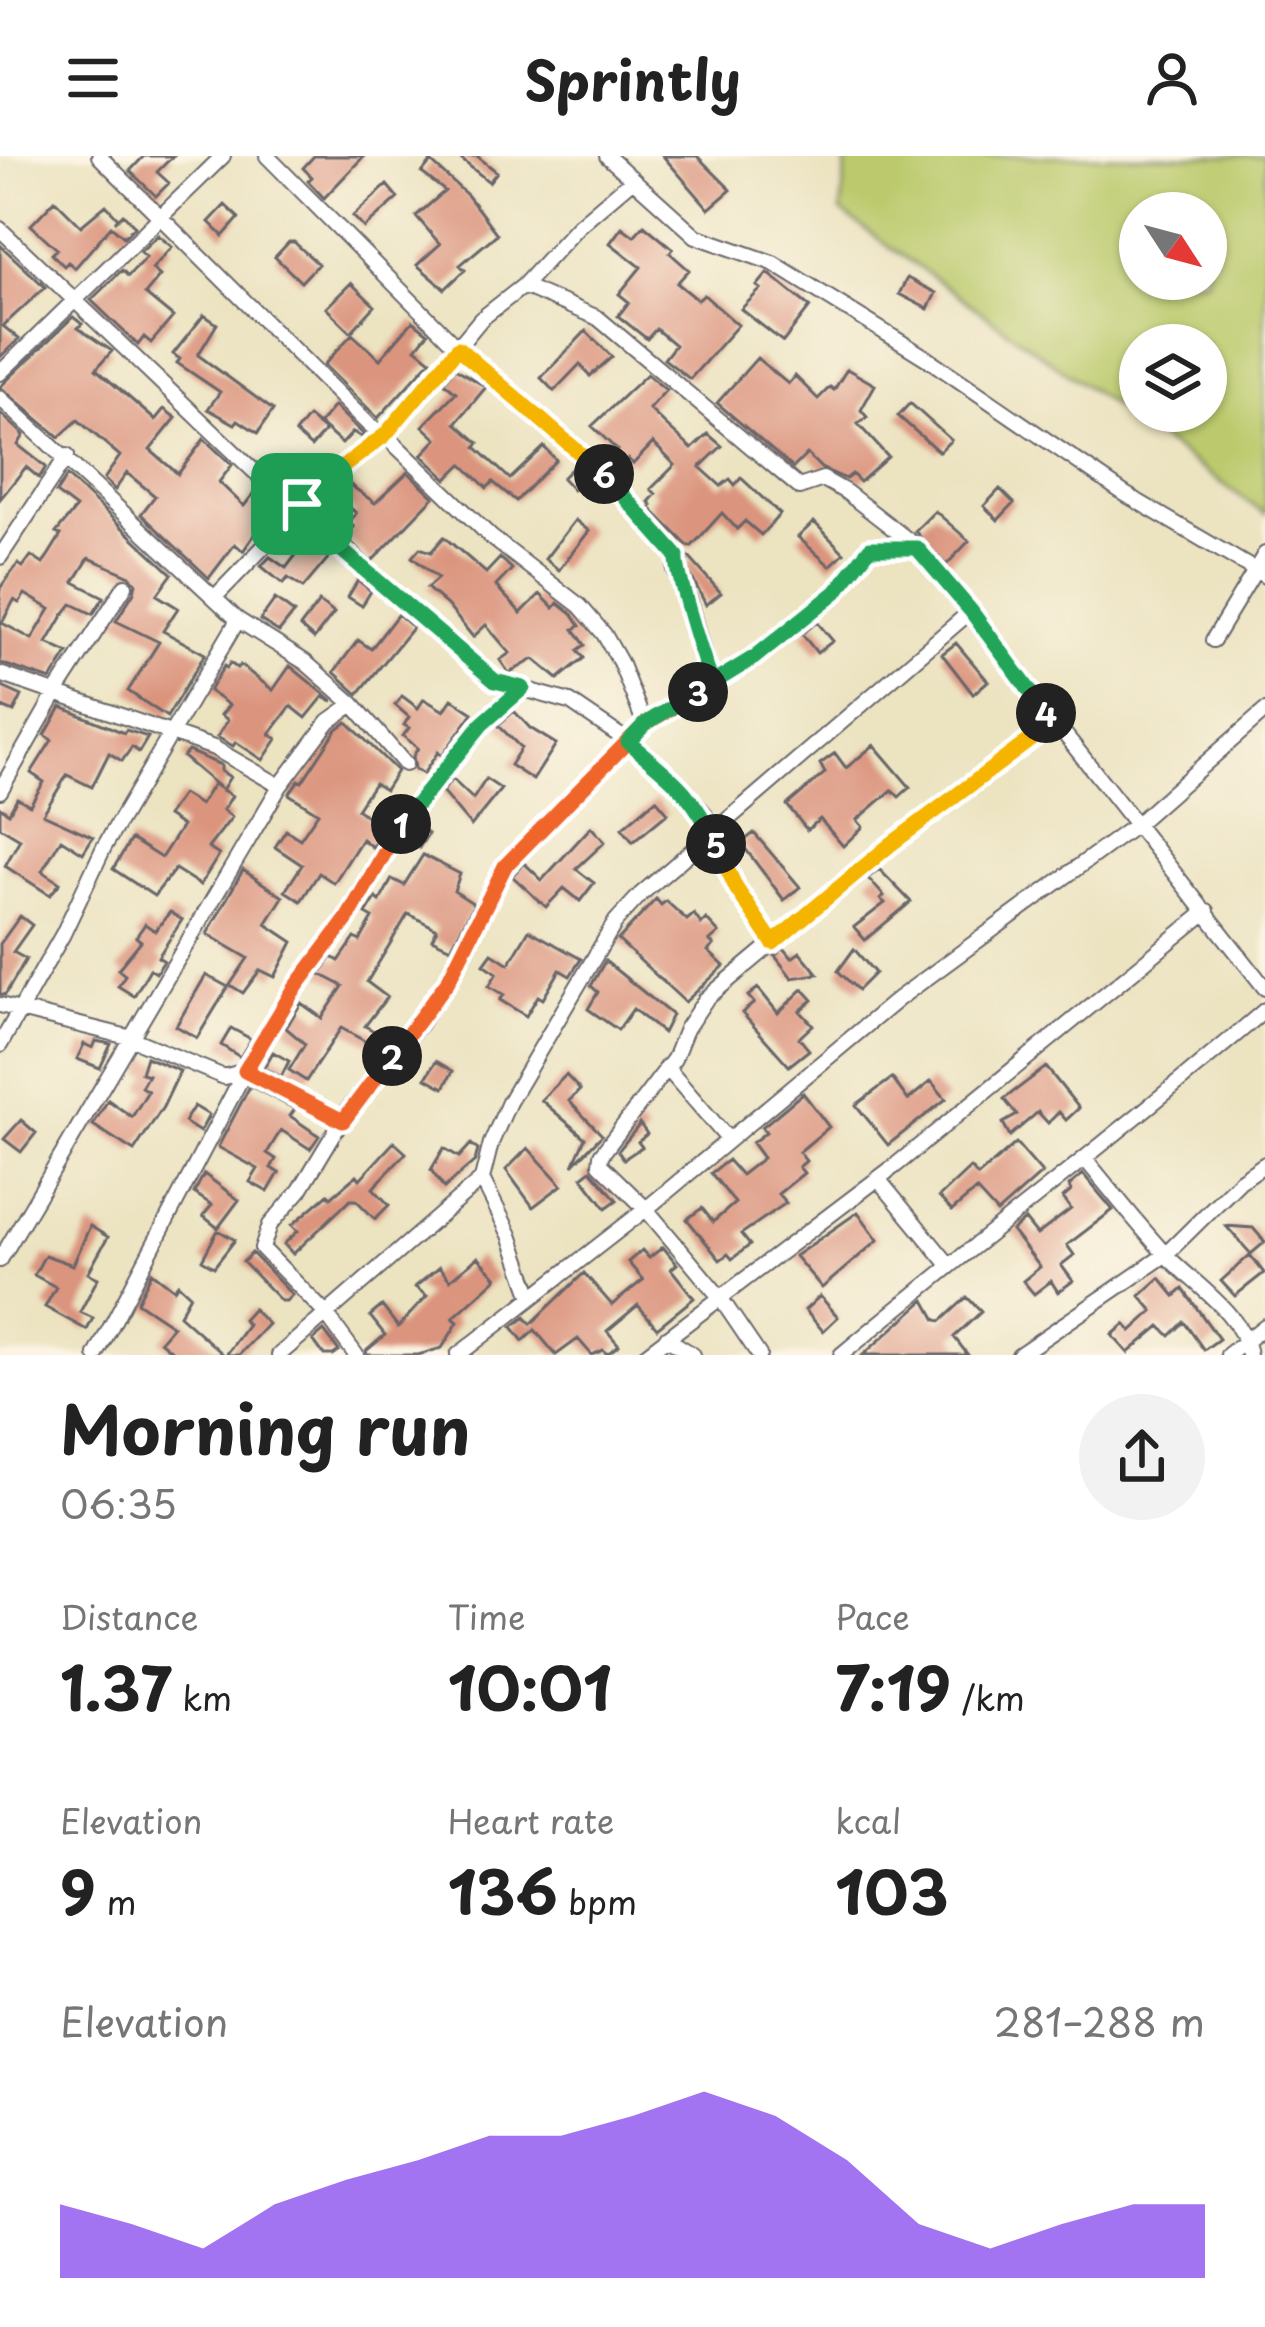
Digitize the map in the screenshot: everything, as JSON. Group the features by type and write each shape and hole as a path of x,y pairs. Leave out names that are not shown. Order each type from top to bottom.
{"street":[{"path":"99,156 370,426 491,537 580,606 620,662 645,724"},
{"path":"0,373 224,156"},
{"path":"267,156 458,348 597,467 677,556 675,570 689,599 712,682"},
{"path":"607,156 695,236 772,263 928,359 1125,494 1260,573"},
{"path":"215,596 336,472 385,435 481,319 523,286 578,226 632,180"},
{"path":"0,229 297,512 495,681 570,702 682,788 704,813 736,888 773,943"},
{"path":"523,286 598,318 799,487 823,479 917,548 1265,988"},
{"path":"0,398 238,620 305,662 353,704 404,764"},
{"path":"0,557 67,456"},
{"path":"356,1355 326,1314 262,1248 270,1225 300,1190 343,1121 448,981 505,866 645,724 755,657 836,592 870,548 917,548"},
{"path":"1213,640 1260,573 1265,554"},
{"path":"0,791 125,586"},
{"path":"279,1355 482,1180 509,1102 616,921 641,894 971,611"},
{"path":"0,1045 64,934 104,848 238,620"},
{"path":"0,674 214,748 280,786"},
{"path":"95,1355 245,1071 293,991 347,919 395,832 482,724 523,688"},
{"path":"0,1260 280,786 329,721 353,704"},
{"path":"458,1355 646,1209 898,1000 1134,826 1265,710"},
{"path":"759,1355 719,1296 646,1209 599,1164 601,1155 666,1067 706,999 890,845 1053,723"},
{"path":"645,1355 878,1179 1207,911"},
{"path":"0,1005 128,1037 224,1077 245,1071 343,1121"},
{"path":"841,1355 1265,1010"},
{"path":"666,1067 728,1139"},
{"path":"1084,1159 1165,1255 1230,1318 1248,1348"},
{"path":"1018,1355 1165,1255 1240,1181 1265,1164"},
{"path":"878,1179 949,1264"},
{"path":"482,1180 510,1235 532,1297"},
{"path":"1228,1355 1248,1348 1265,1327"},
{"path":"666,1338 693,1355"}],"green space":[{"path":"847,156 1265,156 1265,514 1150,432 1227,432 1227,324 1119,324 1119,410 841,212"}],"building":[{"path":"144,156 173,156 157,172 169,183 156,196 130,171"},
{"path":"314,156 364,156 324,198 303,168"},
{"path":"457,156 477,156 497,172 489,182"},
{"path":"663,156 697,156 731,190 709,209"},
{"path":"431,162 468,196 497,234 460,265 465,270 445,289 417,265 440,244 416,216 445,191 422,173"},
{"path":"387,185 398,198 364,228 353,216"},
{"path":"55,200 81,226 106,205 118,218 115,222 123,214 135,226 124,237 111,226 75,268 68,262 64,266 52,254 57,249 31,225"},
{"path":"225,205 239,218 223,236 209,222"},
{"path":"644,225 689,270 677,283 698,300 704,295 738,325 690,379 664,359 675,345 656,329 647,339 618,316 629,302 619,294 641,267 610,243 622,227 634,236"},
{"path":"158,235 172,247 152,269 160,276 145,294 173,317 151,343 144,337 138,345 91,300 122,270 128,276 146,257 140,252"},
{"path":"289,242 318,264 301,282 275,257"},
{"path":"0,245 45,287 3,326 19,339 0,357"},
{"path":"768,273 810,307 783,342 741,309 761,289 757,286"},
{"path":"907,278 936,293 928,309 899,294"},
{"path":"351,283 375,306 351,332 326,308"},
{"path":"204,315 217,324 198,355 273,410 258,433 208,409 220,392 177,363 180,359 173,354"},
{"path":"73,317 82,324 78,328 112,351 96,369 155,420 164,409 176,418 150,450 178,474 204,439 232,465 219,482 244,506 254,493 280,513 270,524 265,520 243,551 235,544 209,578 141,514 155,496 127,473 115,490 104,479 120,456 78,420 59,437 0,387"},
{"path":"413,321 428,333 416,348 431,360 378,418 324,365 352,334 380,359"},
{"path":"586,331 612,357 590,376 580,364 554,391 541,378"},
{"path":"757,358 788,384 795,376 818,399 830,387 834,390 847,369 875,385 861,410 867,417 858,424 888,457 860,482 852,474 846,479 821,468 807,454 793,468 717,403"},
{"path":"455,368 486,387 456,423 510,479 544,447 556,460 516,501 493,482 487,488 462,464 447,479 422,455 437,439 423,426 456,392 444,382"},
{"path":"647,374 666,390 649,409 692,449 708,434 722,446 700,467 721,486 730,479 735,485 741,478 780,514 761,535 745,521 737,529 722,513 688,546 649,502 656,494 651,489 675,465 653,443 633,464 628,459 620,468 609,456 617,450 592,426"},
{"path":"910,403 951,440 939,452 898,416"},
{"path":"334,406 361,437 353,432 342,444 319,424"},
{"path":"0,413 24,435 18,445 46,467 39,478 26,467 0,499"},
{"path":"308,417 325,431 311,447 295,433"},
{"path":"574,466 586,478 573,490 562,478"},
{"path":"408,472 434,497 371,562 345,536 354,527 349,523 356,513 337,496 349,484 375,503"},
{"path":"67,476 172,574 157,595 178,608 163,631 205,654 167,717 128,691 159,642 116,621 136,583 89,558 74,582 104,597 93,614 72,604 64,614 47,643 68,653 51,680 0,663 0,588 18,564 23,567 31,556 43,564 61,535 56,533 76,508 56,493","holes":["25,594 50,609 32,639 2,623 14,600 19,603"]},
{"path":"1000,489 1014,503 998,520 984,506"},
{"path":"935,511 969,541 946,565 915,531"},
{"path":"575,520 589,531 559,570 545,559"},
{"path":"814,522 844,553 830,566 798,537"},
{"path":"444,537 486,573 500,558 505,562 512,569 496,586 521,613 540,594 554,608 558,603 572,614 580,626 574,629 585,645 578,650 584,658 558,679 534,659 509,673 500,660 510,653 486,625 473,637 427,588 438,578 412,557 420,548 431,552"},
{"path":"309,538 330,556 303,588 288,578 283,584 261,566 270,557 286,568"},
{"path":"688,556 721,593 706,605 687,568"},
{"path":"358,580 371,591 362,606 348,597"},
{"path":"275,599 294,613 279,632 260,620"},
{"path":"319,602 334,613 314,639 300,627"},
{"path":"398,614 413,627 358,694 334,672 358,640 371,649"},
{"path":"817,622 833,641 817,653 802,634"},
{"path":"956,643 988,681 973,694 942,654"},
{"path":"230,663 240,665 273,690 290,666 333,701 323,697 306,718 291,706 270,734 277,739 263,760 236,742 233,746 217,737 228,720 221,715 229,705 209,691"},
{"path":"0,686 22,696 14,712 2,707 0,711"},
{"path":"402,696 418,708 424,699 444,711 452,699 473,713 423,774 415,769 413,756 418,748 403,736 409,717 395,705"},
{"path":"61,707 124,733 148,737 139,752 132,747 122,761 109,753 92,787 67,775 43,814 93,837 83,853 61,839 42,871 60,883 50,895 5,866 20,839 0,827 0,807 9,813 17,798 30,805 44,782 31,773 52,740 45,735"},
{"path":"514,711 556,744 533,780 510,765 521,748 498,725"},
{"path":"347,722 397,771 385,790 374,783 357,809 384,829 372,847 362,839 334,883 319,873 301,901 285,891 302,865 275,847 286,830 300,839 318,813 289,794"},
{"path":"874,745 910,787 899,797 892,790 857,820 863,827 843,846 820,819 807,830 787,805 825,773 820,764 835,753 846,768"},
{"path":"188,751 221,765 230,777 222,790 183,757"},
{"path":"452,779 473,799 486,779 501,789 471,826 442,792"},
{"path":"213,784 232,796 223,810 232,817 208,848 219,855 200,885 175,869 154,896 113,869 131,839 161,858 182,826 167,816 182,794 200,805"},
{"path":"656,799 668,813 633,842 622,828"},
{"path":"415,825 428,834 419,848 404,839"},
{"path":"591,827 605,842 576,869 594,883 580,901 564,888 546,907 512,876 524,863 542,880"},
{"path":"754,833 800,887 784,900 741,843"},
{"path":"423,855 460,874 454,891 474,904 472,908 451,948 432,939 437,929 408,914 367,982 387,997 365,1026 376,1032 370,1044 341,1028 306,1081 289,1070 305,1044 286,1028 301,1003 322,1018 343,986 320,974 332,957 339,961 355,938 360,941 373,918 366,914 376,898 380,901 392,879 404,885"},
{"path":"879,869 911,902 865,940 854,927 885,903 868,878"},
{"path":"243,870 283,897 266,924 293,942 275,977 260,970 243,993 230,985 248,958 207,934"},
{"path":"656,899 661,905 666,901 687,920 694,914 701,924 706,919 719,933 708,951 724,966 685,1002 618,940"},
{"path":"170,912 182,920 158,957 164,961 156,973 150,969 134,996 118,986 125,975 118,969 141,941 136,937 145,924 155,931"},
{"path":"20,916 32,925 13,952 26,959 5,995 0,994 0,944"},
{"path":"529,930 581,959 570,976 560,970 526,1016 500,1000 504,995 489,986 497,973 484,964 492,953 509,964"},
{"path":"784,948 792,958 800,952 818,974 792,978 775,956"},
{"path":"854,949 875,973 858,990 838,971"},
{"path":"605,961 672,1015 663,1033 633,1009 618,1030 588,1009 598,992 591,986"},
{"path":"206,975 228,987 197,1038 176,1026"},
{"path":"758,988 778,1013 803,989 813,1000 800,1011 813,1025 799,1038 809,1050 789,1066 742,1013 754,1003 748,996"},
{"path":"231,1028 251,1039 240,1057 221,1045"},
{"path":"96,1041 111,1044 100,1068 77,1059 84,1044 93,1048"},
{"path":"273,1052 289,1061 281,1077 264,1068"},
{"path":"146,1057 180,1071 134,1151 93,1125 108,1100 132,1117 148,1091 141,1087 148,1075 141,1073"},
{"path":"436,1061 453,1071 444,1088 426,1078"},
{"path":"1046,1067 1079,1108 1066,1120 1059,1112 1048,1123 1038,1112 1010,1136 1003,1123 1017,1115 1004,1099"},
{"path":"566,1075 580,1090 569,1101 602,1135 573,1165 585,1138 541,1100"},
{"path":"892,1078 908,1100 931,1081 946,1099 888,1145 856,1105"},
{"path":"250,1086 295,1109 290,1116 319,1136 310,1149 281,1130 267,1153 276,1159 271,1168 279,1173 268,1192 250,1182 258,1169 218,1147"},
{"path":"803,1093 829,1127 799,1152 806,1161 799,1167 804,1173 778,1194 786,1203 741,1234 750,1245 732,1259 728,1254 720,1260 687,1219 702,1208 713,1222 735,1203 711,1173 728,1160 741,1175 763,1158 752,1143 766,1132 762,1127"},
{"path":"194,1106 209,1115 200,1132 184,1122"},
{"path":"21,1120 36,1133 21,1152 4,1139"},
{"path":"640,1124 647,1134 638,1142 642,1147 624,1159 618,1151"},
{"path":"394,1142 406,1153 373,1188 389,1205 375,1219 356,1200 350,1200 293,1254 284,1244 298,1231 292,1225 328,1194 331,1197 357,1175 360,1179"},
{"path":"1016,1143 1042,1173 997,1213 976,1190 952,1211 939,1197 970,1168 978,1176"},
{"path":"471,1144 478,1150 475,1161 444,1188 431,1170 444,1148 459,1157"},
{"path":"528,1148 562,1185 533,1207 506,1170"},
{"path":"591,1170 617,1200 606,1208 582,1177"},
{"path":"204,1174 239,1200 218,1228 203,1216 212,1205 194,1193"},
{"path":"1083,1174 1113,1210 1067,1245 1074,1255 1061,1265 1073,1281 1058,1292 1051,1281 1034,1294 1023,1281 1040,1267 1012,1231 1025,1220 1037,1235 1071,1209 1063,1198"},
{"path":"858,1212 878,1240 822,1288 795,1256"},
{"path":"90,1226 108,1237 88,1273 98,1278 80,1312 93,1318 87,1330 45,1307 56,1287 34,1275 45,1255 73,1265"},
{"path":"1226,1226 1253,1228 1265,1242 1251,1254"},
{"path":"218,1230 235,1240 214,1267 202,1260"},
{"path":"663,1247 677,1264 671,1269 694,1298 657,1328 638,1305 607,1331 619,1345 607,1354 603,1350 592,1355 578,1339 556,1355 535,1330 523,1341 512,1327 525,1317 531,1324 584,1273 612,1305 643,1280 628,1262 642,1250 649,1258"},
{"path":"252,1253 292,1295 286,1301 243,1262"},
{"path":"1250,1255 1264,1273 1235,1296 1221,1281"},
{"path":"478,1257 497,1278 453,1318 458,1322 442,1348 418,1355 367,1355 385,1335 370,1316 382,1306 398,1327 427,1296 415,1287 439,1267 450,1280"},
{"path":"152,1272 190,1295 179,1315 224,1355 176,1355 160,1341 173,1326 137,1302"},
{"path":"1160,1278 1175,1296 1183,1289 1219,1339 1204,1350 1184,1322 1170,1336 1160,1326 1128,1353 1112,1335 1125,1324 1131,1331 1153,1311 1140,1296"},
{"path":"820,1296 838,1317 823,1331 805,1310"},
{"path":"967,1297 981,1312 954,1337 968,1355 863,1355 925,1300 941,1321"},
{"path":"253,1309 268,1324 239,1355 226,1355 248,1325 243,1320"},
{"path":"324,1331 339,1351 333,1355 324,1355 313,1340"}],"route":[{"path":"302,504 297,512 452,646 495,681 523,688 482,724 395,832 347,919 293,991 245,1071 343,1121 448,981 505,866 645,724 755,657 836,592 870,548 917,548 971,611 1053,723 890,845 773,943 736,888 704,813 628,742 645,724 712,682 689,599 675,570 677,556 597,467 458,348 385,435 302,504"}]}
